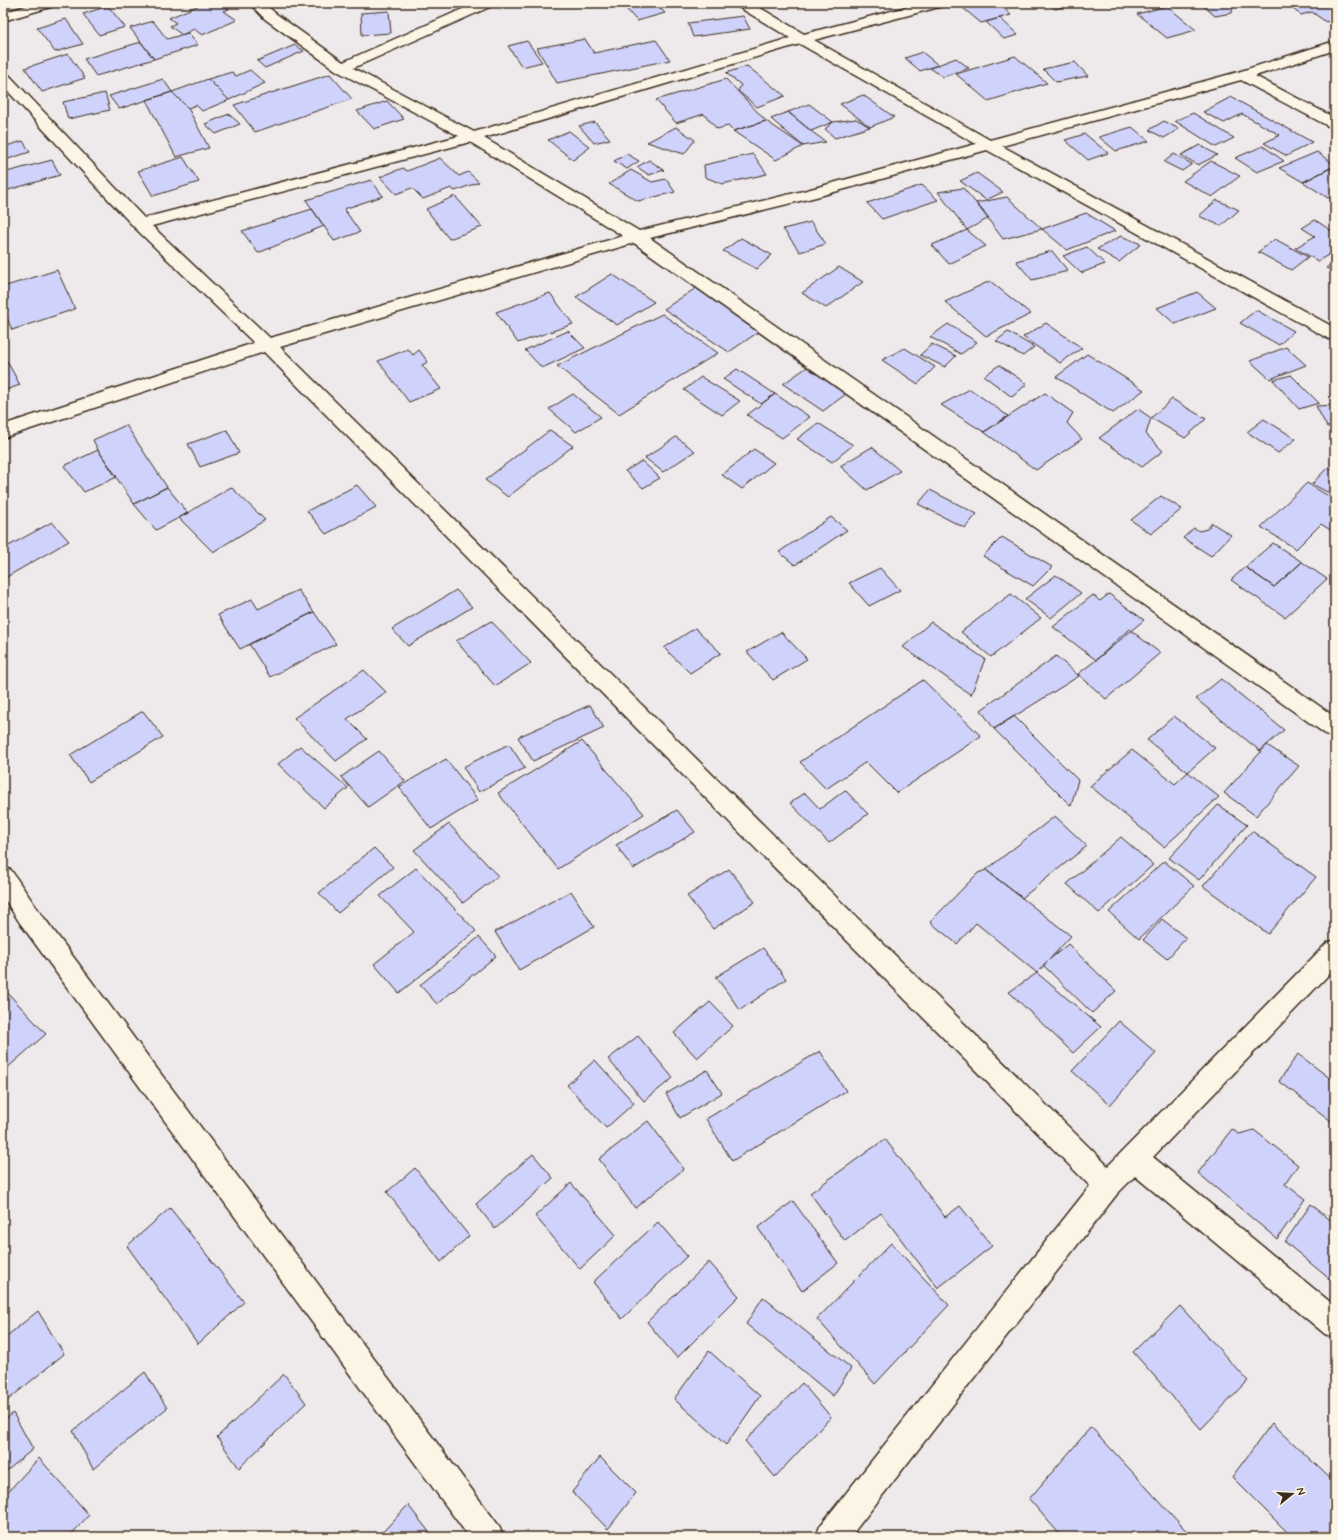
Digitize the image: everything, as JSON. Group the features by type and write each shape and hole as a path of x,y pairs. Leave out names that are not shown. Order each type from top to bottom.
{"street":[{"path":"3,17 49,3"},
{"path":"256,3 270,16 342,68 472,137 637,237 1335,729"},
{"path":"342,68 488,3"},
{"path":"742,3 801,39 988,144 1335,334"},
{"path":"141,224 472,137 801,39 938,3"},
{"path":"3,432 267,345 637,237 810,194 1243,75 1335,45"},
{"path":"1243,75 1335,124"},
{"path":"3,77 141,224 267,345 1108,1185"},
{"path":"3,877 47,940 488,1537"},
{"path":"831,1537 1108,1185 1335,951"},
{"path":"1133,1158 1335,1324"}],"building":[{"path":"204,3 220,3 229,9 224,11 237,20 202,35 194,29 182,35 170,26 176,23 169,18"},
{"path":"621,3 658,3 656,4 665,13 637,21"},
{"path":"981,3 998,3 1011,15 981,23 963,8"},
{"path":"1048,3 1078,3 1055,9"},
{"path":"1200,3 1229,3 1233,6 1232,13 1215,16"},
{"path":"1335,3 1335,19 1326,22 1312,12 1301,15 1286,4"},
{"path":"108,6 125,27 99,35 83,14"},
{"path":"1167,6 1196,30 1167,38 1137,14"},
{"path":"389,11 391,33 362,35 361,13"},
{"path":"743,16 750,29 693,37 688,23"},
{"path":"1000,18 1018,35 1004,39 986,22"},
{"path":"66,19 83,44 55,52 37,28"},
{"path":"153,21 167,39 188,33 198,45 154,59 130,28"},
{"path":"585,39 594,53 656,40 670,60 557,83 537,48"},
{"path":"527,41 542,62 522,67 508,46"},
{"path":"141,42 154,59 96,76 84,59"},
{"path":"295,45 304,51 265,68 257,61"},
{"path":"922,52 938,65 920,71 905,58"},
{"path":"68,54 85,78 42,92 25,68"},
{"path":"1015,56 1047,83 988,101 956,74"},
{"path":"956,58 969,68 943,77 930,68"},
{"path":"1075,62 1088,76 1056,82 1043,69"},
{"path":"747,66 785,96 757,107 738,91 741,85 726,73"},
{"path":"250,70 265,83 229,100 208,79 232,72 236,76"},
{"path":"330,74 352,99 255,132 234,105"},
{"path":"163,79 172,92 119,109 109,96"},
{"path":"208,79 229,100 202,111 196,105 188,108 172,92"},
{"path":"726,79 766,121 733,131 728,126 717,129 704,114 676,123 656,100"},
{"path":"172,92 188,108 209,148 176,157 146,100"},
{"path":"105,93 110,110 68,119 63,102"},
{"path":"863,95 894,117 870,127 840,104"},
{"path":"1231,97 1312,142 1287,156 1264,143 1280,135 1242,114 1224,123 1203,112"},
{"path":"387,101 404,119 374,129 357,111"},
{"path":"809,104 833,122 811,131 788,112"},
{"path":"788,112 826,142 803,146 771,119"},
{"path":"1193,113 1234,138 1216,147 1175,121"},
{"path":"229,114 240,124 216,134 205,124"},
{"path":"856,119 870,127 835,138 825,129 833,122"},
{"path":"766,121 803,146 776,160 733,131"},
{"path":"1164,121 1179,129 1164,138 1149,130"},
{"path":"595,122 610,139 594,143 579,126"},
{"path":"676,127 695,140 684,154 647,142"},
{"path":"1132,127 1149,141 1116,151 1099,137"},
{"path":"569,131 590,147 573,160 548,140"},
{"path":"1085,134 1108,153 1088,160 1065,140"},
{"path":"23,141 30,152 5,160 3,156 3,147"},
{"path":"1200,145 1217,155 1198,165 1181,155"},
{"path":"1263,146 1284,161 1257,172 1235,158"},
{"path":"1317,152 1335,166 1303,182 1279,168"},
{"path":"627,154 639,161 627,169 614,161"},
{"path":"753,154 767,174 722,184 705,177 704,165"},
{"path":"1174,154 1192,164 1182,171 1164,162"},
{"path":"183,157 199,182 153,196 138,171"},
{"path":"440,158 459,176 468,172 479,182 455,191 451,188 423,199 412,188 396,194 380,177 403,168 407,171"},
{"path":"52,160 60,175 5,191 3,173"},
{"path":"649,160 664,170 649,175 637,167"},
{"path":"1211,161 1240,176 1212,197 1183,181"},
{"path":"1330,168 1335,171 1335,194 1328,198 1303,182"},
{"path":"631,170 652,182 666,179 675,192 638,201 609,184"},
{"path":"977,173 1003,192 986,200 960,181"},
{"path":"371,180 383,196 344,209 360,232 334,241 306,200"},
{"path":"922,185 938,200 882,219 867,203"},
{"path":"963,188 989,218 967,230 938,192"},
{"path":"455,196 482,227 449,239 426,209"},
{"path":"1007,197 1042,229 1003,239 976,203"},
{"path":"1217,200 1239,210 1221,226 1199,216"},
{"path":"312,209 324,226 258,253 242,231"},
{"path":"1086,213 1115,231 1067,250 1042,229"},
{"path":"1315,220 1335,233 1335,251 1318,261 1295,248 1315,236 1302,228"},
{"path":"811,222 826,244 800,252 783,229"},
{"path":"967,230 986,246 949,264 932,245"},
{"path":"1121,236 1141,244 1119,262 1097,249"},
{"path":"741,238 772,255 757,269 723,251"},
{"path":"1275,239 1308,257 1291,270 1258,252"},
{"path":"1087,247 1105,264 1081,273 1063,256"},
{"path":"1052,251 1068,271 1032,280 1016,261"},
{"path":"1335,261 1335,272 1326,268"},
{"path":"839,267 863,282 826,308 802,293"},
{"path":"57,270 75,309 12,330 3,308 3,287"},
{"path":"612,274 654,302 617,325 576,297"},
{"path":"990,281 1031,314 986,336 945,302"},
{"path":"696,288 760,331 729,352 664,309"},
{"path":"1197,292 1216,308 1175,324 1157,308"},
{"path":"550,293 573,324 518,343 496,312"},
{"path":"1256,310 1294,331 1279,345 1240,323"},
{"path":"662,314 718,353 619,414 557,366"},
{"path":"1046,323 1082,348 1060,363 1023,337"},
{"path":"948,324 977,342 961,354 930,337"},
{"path":"568,331 585,348 542,368 525,350"},
{"path":"1008,332 1034,347 1023,356 996,341"},
{"path":"932,344 956,356 945,367 920,355"},
{"path":"1286,347 1306,365 1270,379 1250,361"},
{"path":"905,348 935,367 918,384 882,360"},
{"path":"408,349 413,355 419,350 428,362 422,365 441,389 409,402 378,361"},
{"path":"1087,354 1144,390 1113,413 1056,377"},
{"path":"7,361 20,385 3,391 3,363"},
{"path":"813,363 853,389 823,411 783,384"},
{"path":"999,365 1027,384 1012,397 984,376"},
{"path":"737,369 775,394 761,404 723,379"},
{"path":"1291,375 1319,403 1299,409 1273,380"},
{"path":"701,377 740,401 722,415 684,390"},
{"path":"970,389 1008,416 984,432 941,405"},
{"path":"1045,393 1073,413 1067,423 1082,439 1036,470 984,432"},
{"path":"573,394 601,417 576,432 549,409"},
{"path":"775,394 810,417 782,438 747,415"},
{"path":"1172,399 1206,419 1185,438 1151,418"},
{"path":"1335,405 1335,426 1327,427 1316,406"},
{"path":"1138,409 1151,418 1146,434 1163,451 1142,467 1099,438"},
{"path":"1264,419 1296,439 1278,453 1247,432"},
{"path":"818,423 853,445 832,462 797,439"},
{"path":"126,425 167,487 134,504 93,440"},
{"path":"227,430 239,453 200,467 188,444"},
{"path":"550,430 573,446 508,497 485,480"},
{"path":"676,437 695,451 663,472 645,458"},
{"path":"872,447 900,471 867,490 840,466"},
{"path":"754,449 774,463 742,489 722,475"},
{"path":"98,450 117,477 84,492 64,466"},
{"path":"642,461 660,478 643,488 625,471"},
{"path":"1328,467 1335,471 1335,496 1312,484"},
{"path":"1307,483 1335,500 1335,533 1321,524 1296,549 1261,527"},
{"path":"357,485 376,507 326,534 307,511"},
{"path":"167,487 188,513 156,530 134,504"},
{"path":"231,487 265,520 213,552 179,518"},
{"path":"930,490 977,514 965,528 918,504"},
{"path":"1161,496 1182,509 1151,534 1131,520"},
{"path":"831,517 847,530 795,565 779,552"},
{"path":"52,522 69,541 3,579 3,549"},
{"path":"1212,523 1231,535 1211,556 1183,538 1194,528 1199,531 1207,529"},
{"path":"1002,537 1052,567 1033,586 983,556"},
{"path":"1273,543 1302,562 1274,587 1245,567"},
{"path":"1302,562 1327,579 1285,617 1231,580 1245,567 1274,587"},
{"path":"880,568 900,590 869,606 849,583"},
{"path":"1056,575 1081,593 1051,618 1025,599"},
{"path":"298,590 314,612 240,649 218,615 252,599 258,609"},
{"path":"456,590 472,607 408,646 392,629"},
{"path":"1011,594 1041,618 991,657 961,632"},
{"path":"1109,594 1144,620 1096,660 1053,627 1093,595 1100,601"},
{"path":"314,612 336,644 270,677 249,644"},
{"path":"491,621 531,663 495,686 456,641"},
{"path":"931,622 985,659 971,695 903,647"},
{"path":"695,628 721,653 690,673 664,648"},
{"path":"1129,629 1160,653 1106,699 1078,674 1096,660"},
{"path":"781,632 807,659 773,680 747,652"},
{"path":"1056,656 1079,676 994,729 981,710"},
{"path":"364,670 386,692 347,719 367,739 336,761 294,718"},
{"path":"1221,679 1284,730 1260,751 1196,699"},
{"path":"923,680 981,736 897,793 866,762 826,789 800,762"},
{"path":"590,705 604,728 533,761 518,737"},
{"path":"143,711 163,737 89,782 70,755"},
{"path":"1014,716 1078,780 1071,806 994,729"},
{"path":"1174,716 1215,748 1188,772 1147,740"},
{"path":"582,741 644,814 558,869 498,793"},
{"path":"509,744 525,768 479,792 463,767"},
{"path":"1267,745 1299,766 1256,816 1224,793"},
{"path":"300,746 348,788 324,808 278,764"},
{"path":"1132,750 1175,784 1188,772 1219,797 1164,847 1090,786"},
{"path":"379,751 405,781 368,807 341,777"},
{"path":"446,759 478,800 431,829 399,787"},
{"path":"845,790 868,814 829,843 790,803 805,793 820,809"},
{"path":"1218,805 1247,825 1199,880 1169,858"},
{"path":"677,810 695,832 633,869 616,845"},
{"path":"1055,816 1087,846 1022,898 986,870"},
{"path":"449,824 498,876 463,903 414,850"},
{"path":"1252,831 1316,877 1268,934 1203,886"},
{"path":"1121,837 1153,865 1099,913 1067,884"},
{"path":"374,848 393,867 338,913 319,893"},
{"path":"1164,861 1194,886 1139,939 1109,912"},
{"path":"416,868 476,931 399,993 374,964 414,932 380,896"},
{"path":"729,869 755,902 713,929 687,896"},
{"path":"986,870 1071,936 1037,973 976,923 957,944 930,922 978,873"},
{"path":"571,891 594,927 519,970 495,932"},
{"path":"1162,919 1186,938 1167,959 1143,940"},
{"path":"479,937 496,956 437,1004 420,985"},
{"path":"1068,944 1116,991 1092,1013 1043,965"},
{"path":"763,948 786,979 740,1010 716,977"},
{"path":"1037,973 1101,1027 1073,1053 1009,992"},
{"path":"6,991 46,1034 6,1069 3,1066 3,994"},
{"path":"710,1002 733,1026 697,1058 674,1033"},
{"path":"1119,1021 1156,1053 1110,1105 1072,1071"},
{"path":"638,1036 673,1078 644,1101 608,1059"},
{"path":"820,1051 846,1091 732,1161 706,1119"},
{"path":"1298,1054 1335,1082 1335,1124 1279,1081"},
{"path":"595,1060 634,1103 606,1128 567,1085"},
{"path":"707,1070 722,1093 680,1118 666,1094"},
{"path":"648,1121 684,1169 635,1208 599,1159"},
{"path":"1232,1129 1239,1134 1254,1130 1298,1165 1285,1184 1305,1199 1277,1239 1198,1173"},
{"path":"885,1139 945,1217 960,1206 992,1246 938,1288 881,1213 845,1241 810,1193"},
{"path":"533,1154 553,1178 495,1229 476,1204"},
{"path":"415,1168 469,1236 441,1262 387,1192"},
{"path":"571,1183 616,1235 580,1269 535,1216"},
{"path":"793,1201 838,1263 802,1291 758,1228"},
{"path":"1311,1204 1335,1224 1335,1279 1333,1282 1285,1242"},
{"path":"170,1208 244,1302 198,1344 127,1246"},
{"path":"658,1222 687,1256 622,1319 593,1282"},
{"path":"891,1243 949,1305 875,1384 817,1319"},
{"path":"709,1262 739,1296 677,1358 647,1322"},
{"path":"763,1297 851,1368 833,1396 746,1324"},
{"path":"1180,1306 1248,1381 1201,1429 1133,1352"},
{"path":"38,1311 64,1354 3,1404 3,1339"},
{"path":"709,1351 760,1396 726,1445 674,1399"},
{"path":"145,1372 167,1408 93,1469 73,1431"},
{"path":"284,1374 306,1403 239,1468 217,1437"},
{"path":"802,1383 831,1417 775,1477 745,1441"},
{"path":"13,1413 33,1449 3,1474 3,1421"},
{"path":"1272,1423 1335,1483 1335,1530 1330,1537 1292,1537 1232,1477"},
{"path":"1091,1427 1192,1537 1062,1537 1029,1499"},
{"path":"600,1457 636,1493 608,1529 572,1492"},
{"path":"39,1458 89,1515 69,1537 4,1537 3,1497"},
{"path":"408,1505 433,1537 378,1537"}]}
